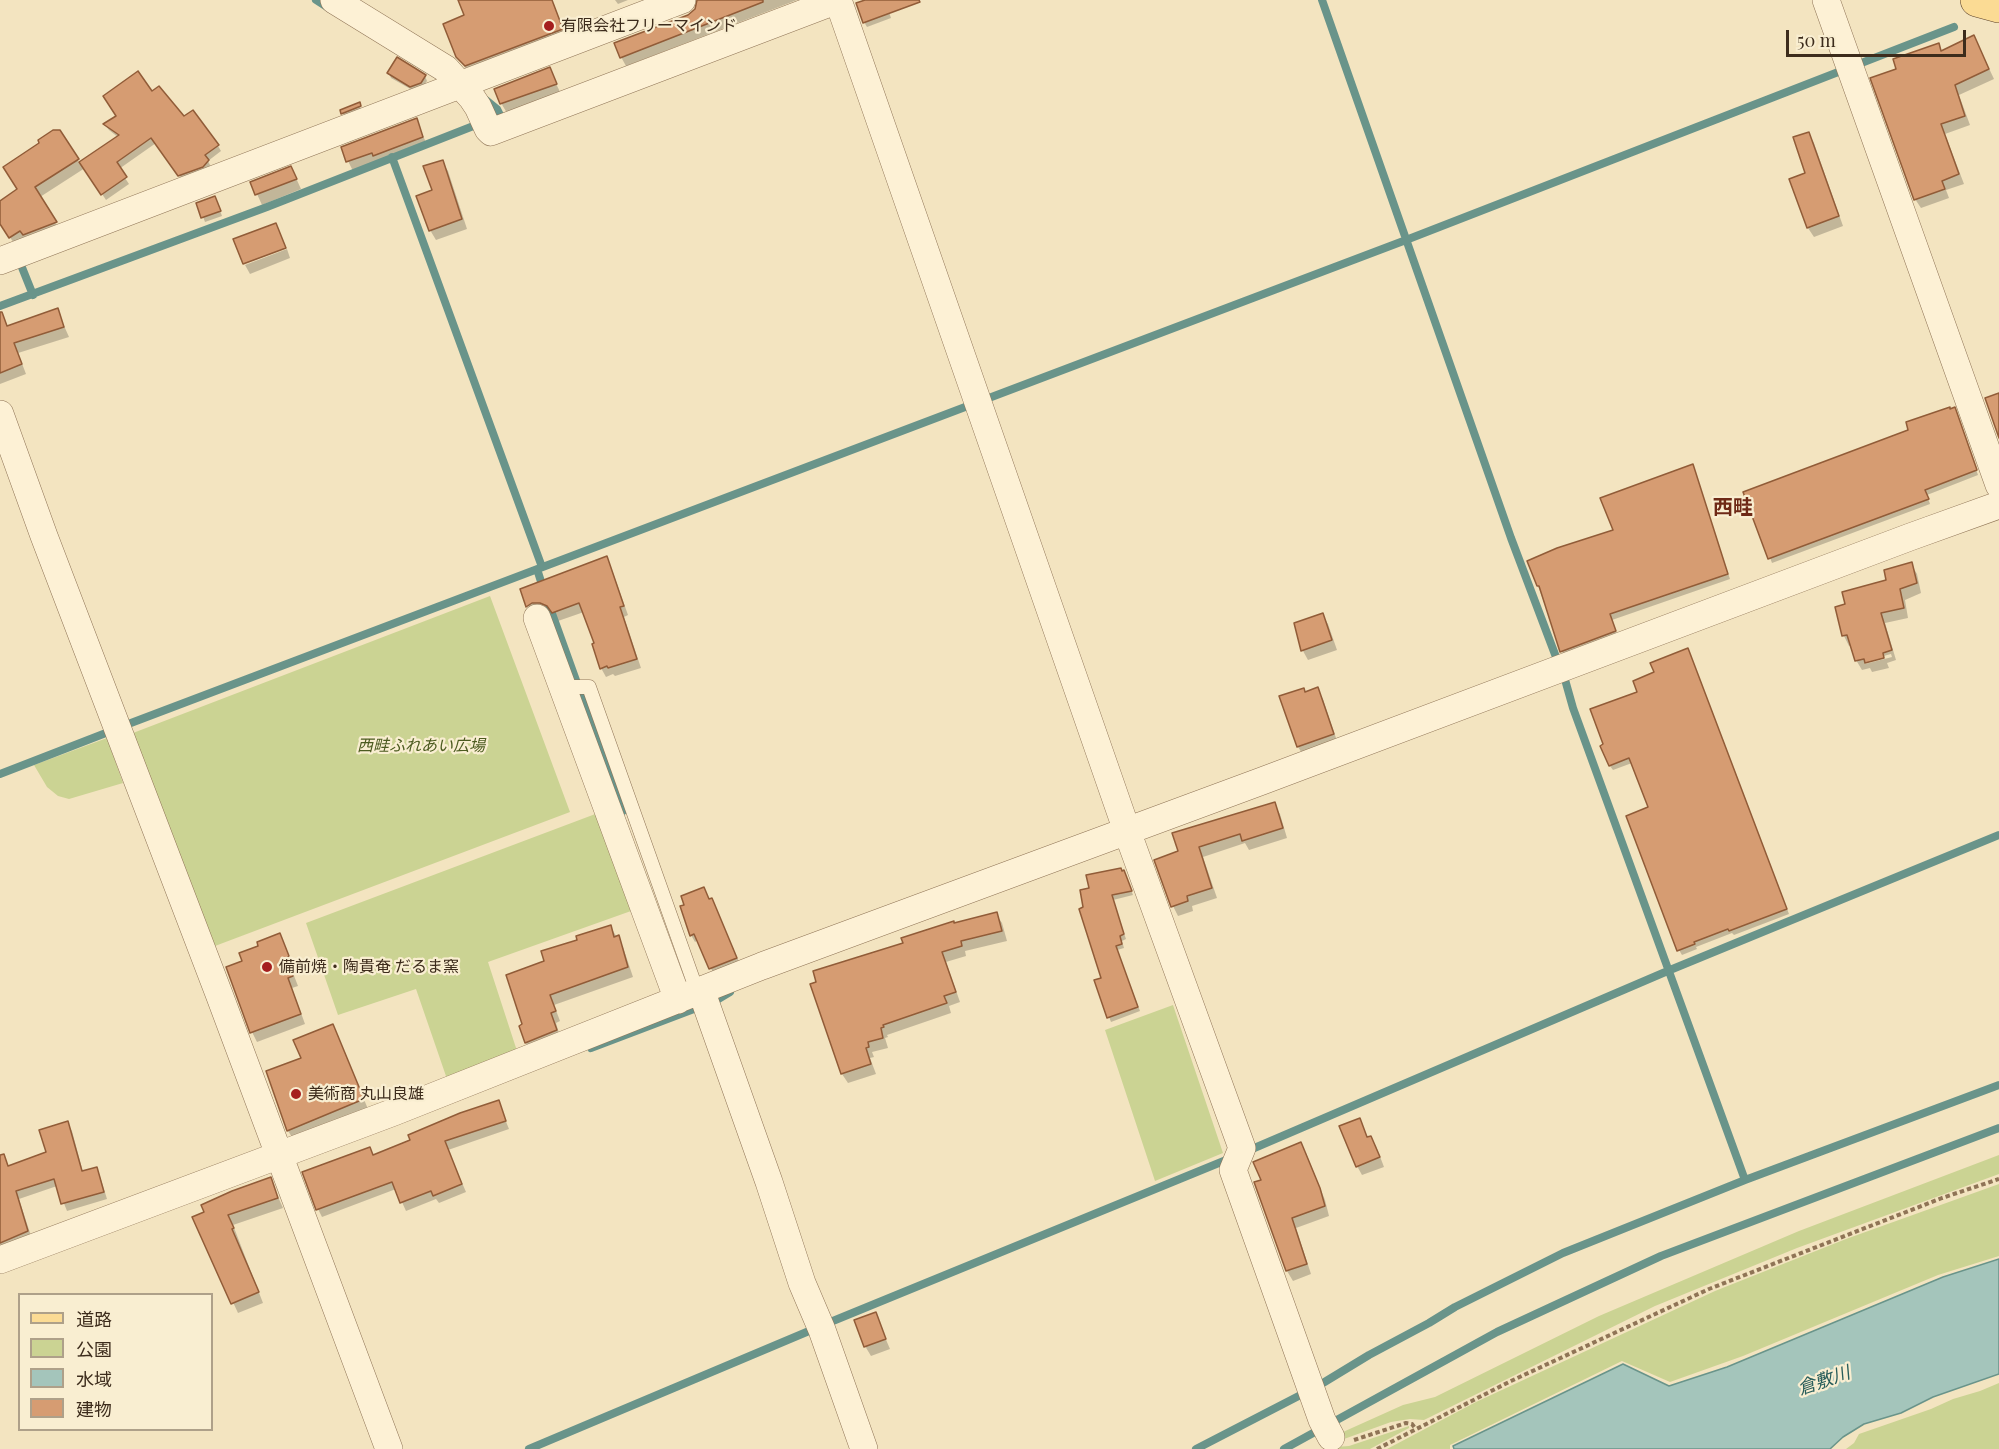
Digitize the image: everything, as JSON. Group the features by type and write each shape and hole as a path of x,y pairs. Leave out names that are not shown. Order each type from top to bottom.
{"main road":[{"path":"1977,0 1999,6"}],"street":[{"path":"334,0 446,69 462,85 478,107 491,132 838,0 1129,838 1312,1390 1333,1433"},
{"path":"0,261 682,0"},
{"path":"1826,0 1999,485"},
{"path":"0,414 389,1449"},
{"path":"0,1260 1129,838 1899,541 1999,505"},
{"path":"537,618 574,687 698,998 769,1182 802,1283 821,1327 864,1449"}],"path":[{"path":"1377,1449 1415,1428 1612,1332 1709,1289 1931,1202 1999,1179"},
{"path":"1333,1433 1407,1423 1413,1424 1415,1428"}],"green space":[{"name":"西畦ふれあい広場","path":"490,596 570,812 215,946 133,733"},
{"path":"107,738 123,783 69,799 58,796 47,787 34,765"},
{"path":"598,813 631,911 488,962 517,1051 447,1079 416,989 338,1015 306,923"},
{"path":"1173,1005 1223,1153 1155,1181 1105,1030"},
{"path":"1999,1155 1999,1174 1797,1248 1655,1306 1424,1420 1410,1419 1391,1422 1344,1439 1340,1437 1343,1432 1403,1405 1435,1397 1599,1316 1799,1231"},
{"path":"1999,1184 1999,1256 1938,1275 1743,1356 1670,1382 1622,1361 1450,1445 1450,1449 1387,1449 1476,1402 1715,1291 1846,1239"},
{"path":"1999,1383 1999,1449 1846,1449 1854,1443 1859,1434"},
{"path":"1409,1426 1370,1449 1335,1449 1335,1447 1349,1446"}],"water":[{"name":"倉敷川","path":"1999,1259 1999,1374 1933,1397 1901,1413 1864,1424 1843,1437 1830,1449 1454,1449 1453,1446 1623,1364 1669,1386 1727,1367 1943,1277"}],"building":[{"path":"458,0 552,0 563,29 465,66 456,57 443,24 464,15"},
{"path":"697,0 763,0 763,2 620,58 614,43 688,15 695,9"},
{"path":"865,0 919,0 920,2 863,23 856,3"},
{"path":"1974,35 1989,69 1955,85 1965,116 1941,124 1959,174 1942,181 1945,189 1914,200 1870,78 1896,69 1893,59 1939,43 1941,51"},
{"path":"397,57 426,75 421,83 410,87 387,73"},
{"path":"550,67 557,84 500,104 494,89"},
{"path":"138,71 152,91 159,86 184,116 193,110 219,145 205,155 209,160 203,167 178,176 151,138 117,162 127,177 101,195 79,162 119,135 103,124 116,116 103,96"},
{"path":"360,102 361,106 341,114 340,110"},
{"path":"417,118 423,137 373,156 372,153 346,162 341,147"},
{"path":"53,130 60,130 79,159 35,187 57,222 23,235 20,231 9,238 0,224 0,201 17,189 3,167 39,143 38,140"},
{"path":"1809,132 1839,216 1807,228 1789,179 1805,173 1793,137"},
{"path":"443,160 462,219 429,231 416,196 432,190 423,166"},
{"path":"291,166 297,179 255,195 250,182"},
{"path":"215,196 221,211 201,218 196,203"},
{"path":"276,223 286,248 243,264 233,239"},
{"path":"58,308 64,327 14,343 22,364 0,373 0,312 7,326"},
{"path":"1999,393 1999,438 1985,398"},
{"path":"1950,407 1950,409 1955,407 1977,470 1925,490 1929,499 1768,559 1743,492 1908,430 1906,422"},
{"path":"1693,464 1728,574 1610,614 1616,631 1560,652 1539,586 1537,586 1527,561 1557,548 1613,530 1600,498"},
{"path":"607,556 624,606 620,607 637,659 600,669 592,644 594,643 579,603 552,613 547,606 540,603 532,603 526,607 520,589"},
{"path":"1912,562 1917,583 1900,589 1904,608 1881,613 1892,650 1883,653 1884,658 1865,663 1864,659 1855,661 1847,635 1842,636 1835,607 1845,604 1842,592 1886,580 1884,570"},
{"path":"1323,613 1332,640 1301,651 1294,623"},
{"path":"1688,648 1787,909 1729,931 1728,929 1677,951 1626,816 1648,807 1629,758 1609,766 1600,746 1603,744 1590,709 1637,692 1633,681 1654,672 1650,663"},
{"path":"1318,687 1334,734 1297,747 1279,696 1304,688 1305,692"},
{"path":"1275,802 1283,828 1242,841 1240,834 1199,847 1212,888 1187,896 1188,901 1171,907 1154,860 1178,851 1172,833"},
{"path":"1121,868 1122,871 1124,870 1132,891 1112,895 1124,934 1120,936 1122,944 1116,946 1138,1007 1107,1018 1094,980 1101,978 1079,909 1083,907 1080,890 1089,888 1086,875"},
{"path":"704,887 709,899 712,898 737,958 709,969 694,934 690,936 680,906 684,905 681,896"},
{"path":"997,912 1002,931 961,941 962,946 942,952 956,992 944,996 947,1003 883,1025 884,1027 881,1028 883,1038 868,1042 869,1047 866,1048 871,1064 841,1074 810,984 816,982 813,971 903,943 901,938 954,921 954,923"},
{"path":"611,925 614,937 619,935 628,967 550,995 556,1011 551,1013 557,1030 525,1043 519,1026 522,1024 506,975 544,961 541,951 577,940 576,936"},
{"path":"280,933 289,956 286,958 293,976 288,978 301,1014 250,1033 226,967 242,961 239,953 258,946 257,942"},
{"path":"333,1024 364,1099 287,1131 266,1071 301,1058 293,1040"},
{"path":"499,1100 506,1121 445,1141 462,1184 433,1196 431,1191 400,1203 392,1182 316,1210 302,1172 370,1147 373,1155 410,1140 408,1135 460,1113"},
{"path":"1360,1118 1367,1137 1371,1136 1380,1157 1356,1167 1339,1126"},
{"path":"68,1121 82,1171 97,1167 104,1192 61,1204 54,1179 16,1191 28,1231 0,1243 0,1155 4,1154 8,1166 46,1152 39,1130"},
{"path":"1301,1142 1325,1206 1292,1218 1307,1264 1286,1271 1254,1182 1261,1180 1253,1162"},
{"path":"271,1177 278,1198 228,1215 259,1292 231,1304 192,1217 204,1212 201,1205"},
{"path":"876,1312 886,1339 864,1347 854,1320"}],"waterway":[{"path":"316,0 330,9"},
{"path":"1322,0 1511,538 1556,657"},
{"path":"123,726 1406,240 1954,27"},
{"path":"486,100 497,109 500,115"},
{"path":"0,306 267,207 481,123"},
{"path":"392,157 542,567"},
{"path":"21,265 33,295"},
{"path":"537,569 544,591"},
{"path":"549,605 623,811"},
{"path":"1564,676 1573,708 1745,1180"},
{"path":"0,774 111,731"},
{"path":"1245,1152 1670,970 1999,835"},
{"path":"591,1048 715,1001 730,992"},
{"path":"1196,1449 1318,1386 1455,1307 1563,1253 1745,1180 1999,1085"},
{"path":"1284,1449 1497,1332 1661,1256 1999,1128"},
{"path":"529,1449 828,1323 1231,1158"}],"place":[{"name":"有限会社フリーマインド","path":"549,26"},
{"name":"備前焼・陶貴奄 だるま窯","path":"267,967"},
{"name":"美術商 丸山良雄","path":"296,1094"}],"district":[{"name":"西畦","path":"1733,508"}]}
